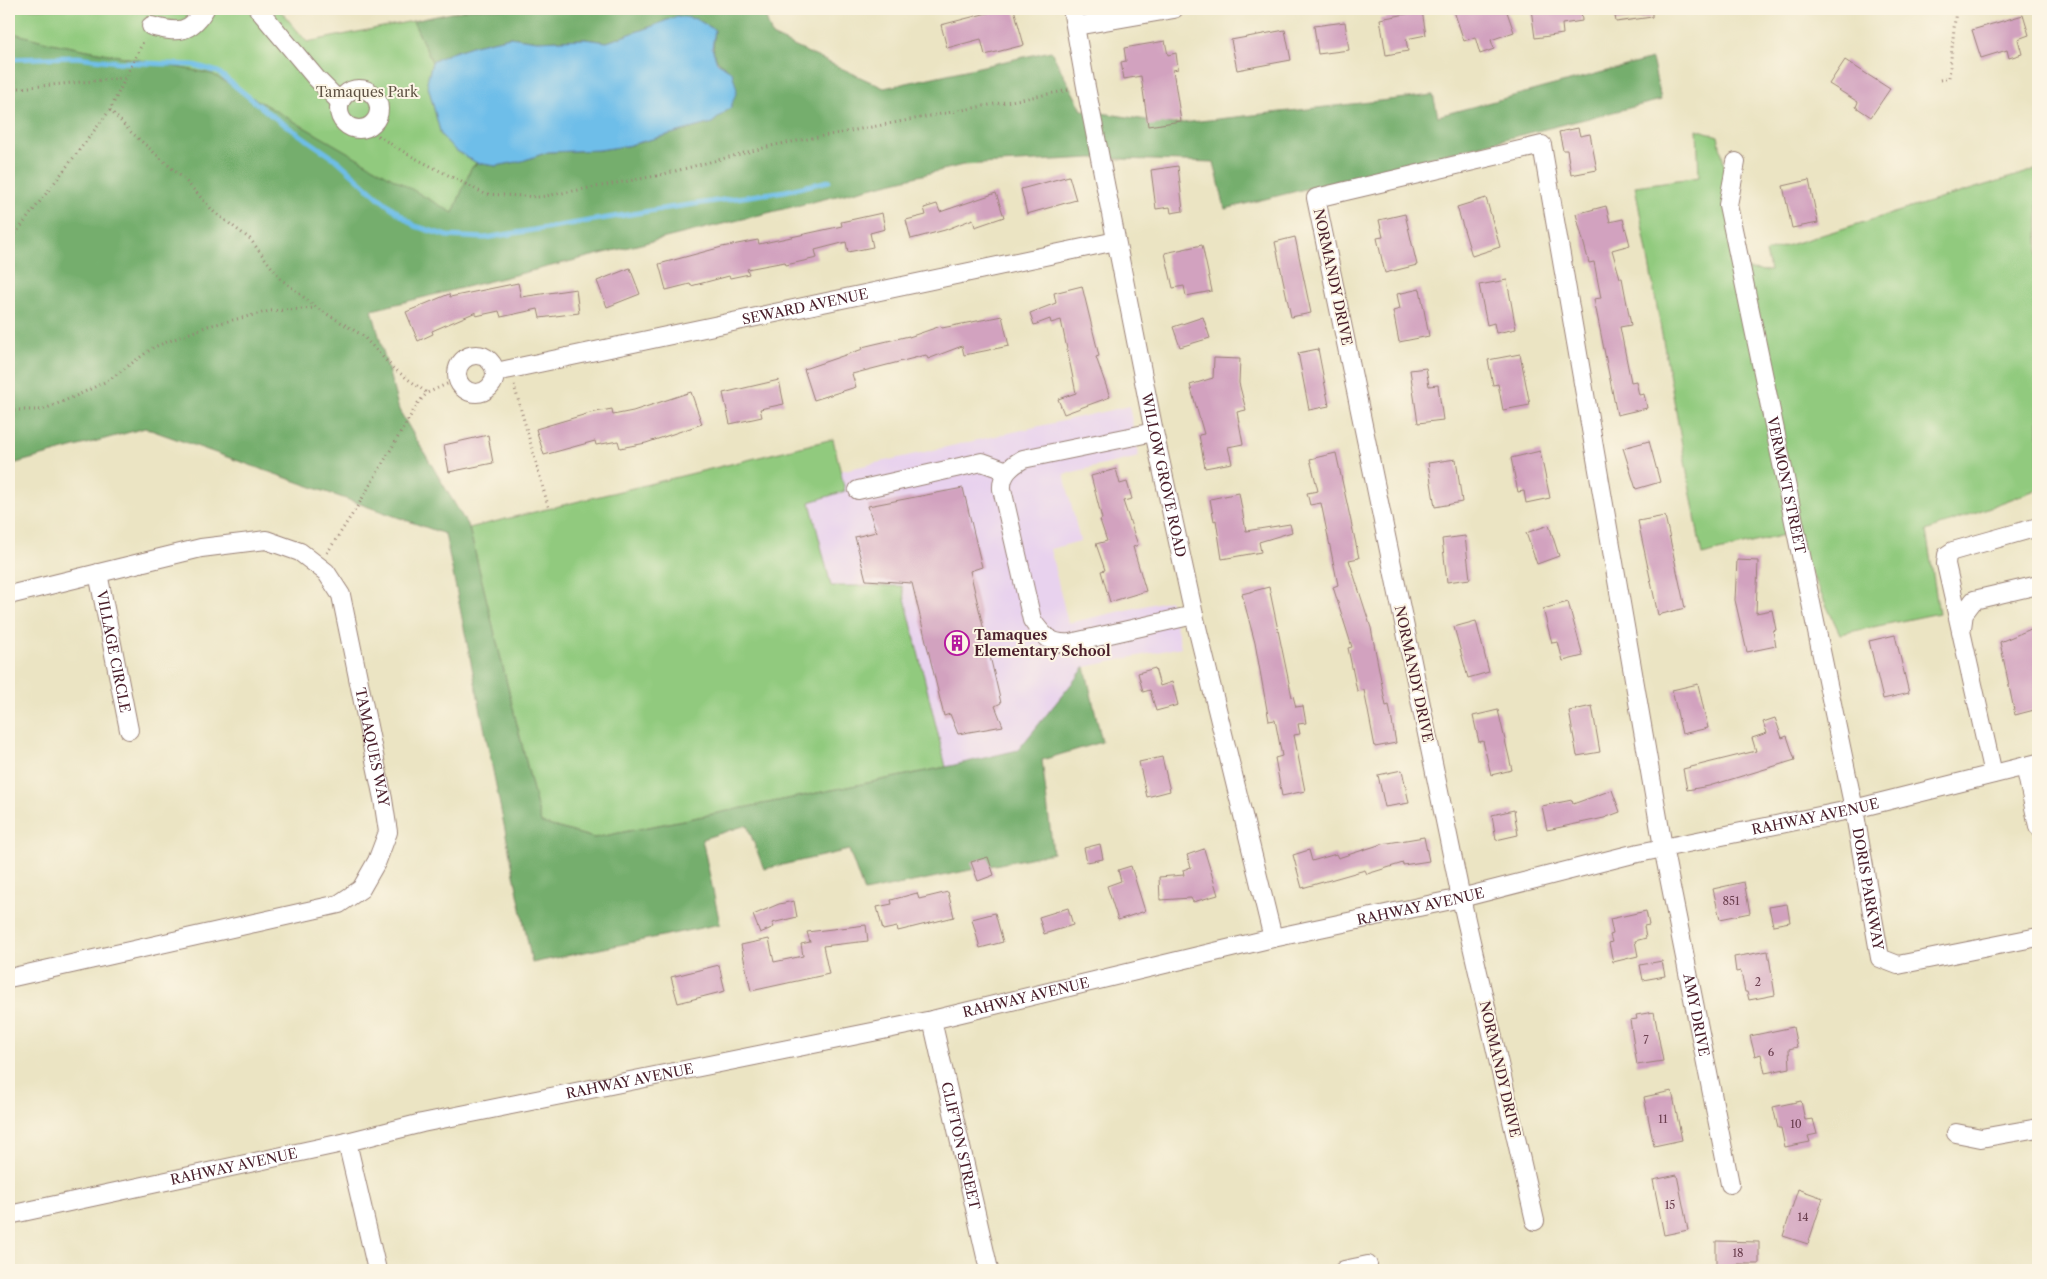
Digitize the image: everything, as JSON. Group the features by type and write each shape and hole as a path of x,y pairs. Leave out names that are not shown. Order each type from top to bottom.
{"street":[{"path":"151,26 171,31 184,30 193,25 205,9"},
{"path":"258,9 316,78 340,102"},
{"name":"WILLOW GROVE ROAD","path":"1072,9 1154,432 1194,615 1273,938"},
{"path":"1076,26 1174,9"},
{"path":"355,89 362,89 374,95 377,101 378,114 376,120 365,128 352,128 347,125 340,114 340,102 349,92 355,89"},
{"name":"NORMANDY DRIVE","path":"1535,1221 1460,898 1316,198 1542,144 1663,847"},
{"name":"VERMONT STREET","path":"1736,162 1728,204 1854,809"},
{"name":"SEWARD AVENUE","path":"503,371 1116,241"},
{"path":"474,355 486,357 503,371 489,389 477,394 465,390 458,379 458,366 468,357 474,355"},
{"path":"1154,432 1023,459 1007,471 1002,481 1002,489 1032,620 1048,640 1059,644 1096,638 1194,615"},
{"path":"858,490 982,462 1007,471"},
{"path":"1993,774 1946,564 1947,555 1953,551 2038,527"},
{"name":"TAMAQUES WAY","path":"9,595 201,548 266,540 300,552 326,572 341,595 383,799 388,832 377,861 361,889 339,904 9,978"},
{"name":"VILLAGE CIRCLE","path":"98,573 129,730"},
{"path":"1962,631 1964,613 1974,600 2038,585"},
{"path":"2031,764 2038,826"},
{"name":"RAHWAY AVENUE","path":"9,1215 347,1142 422,1123 932,1020 1273,938 1460,898 1663,847 1854,809 2031,764"},
{"name":"DORIS PARKWAY","path":"1854,809 1880,958 1898,965 2038,936"},
{"name":"AMY DRIVE","path":"1663,847 1730,1184"},
{"name":"CLIFTON STREET","path":"932,1020 989,1270"},
{"path":"1956,1133 1981,1138 2038,1128"},
{"path":"347,1142 377,1270"},
{"path":"1344,1270 1368,1265"}],"path":[{"path":"1940,80 1949,78 1956,9"},
{"path":"9,242 110,110 137,55"},
{"path":"9,89 125,78"},
{"path":"365,128 410,155 485,194 540,196 656,176 775,145 1086,87"},
{"path":"110,110 131,132 184,179 214,212 250,239 280,278 317,308 362,335 393,368 427,393"},
{"path":"9,410 42,410 76,396 109,380 154,347 208,326 270,311 317,308"},
{"path":"503,371 549,509"},
{"path":"318,566 359,504 410,415 427,393 458,379"}],"shaded area":[{"path":"1129,406 1139,457 1064,474 1080,541 1050,549 1068,623 1170,600 1181,647 1085,667 1018,750 946,767 594,838 469,528 833,439 840,471"}],"green space":[{"name":"Tamaques Park","path":"9,9 279,9 307,42 413,21 432,62 427,82 441,135 455,150 477,163 471,168 453,214 212,74 51,43 9,32"},
{"path":"470,9 763,9 772,36 884,88 1051,51 1082,110 1173,124 1433,95 1438,116 1652,59 1661,100 1225,209 1214,162 1091,158 963,165 372,310 399,410 469,528 541,823 594,838 946,767 1018,750 1085,667 1102,742 1042,760 1053,853 864,892 849,850 764,869 747,825 702,839 720,924 532,963 445,534 145,428 9,465 9,32 51,43 212,74 453,213 471,168 477,163 496,166 522,161 548,152 599,150 626,146 712,123 731,107 732,72 720,63 714,55 715,30 696,19 677,16 607,42 585,39 537,41 510,37 475,45 448,54 432,62 413,21"},
{"path":"1697,129 1718,136 1747,270 1770,271 1766,252 2038,169 2038,489 1926,531 1939,613 1840,634 1792,533 1702,555 1635,186 1699,177"},
{"path":"833,439 845,491 810,502 831,586 902,586 946,767 594,838 541,823 469,528"}],"water":[{"path":"677,16 696,19 715,30 712,48 717,62 732,72 737,90 731,107 712,123 626,146 599,150 548,152 522,161 496,166 477,163 455,150 441,135 427,82 432,62 448,54 475,45 510,37 537,41 585,39 607,42"}],"building":[{"path":"1003,9 1014,9 1024,45 985,55 981,39 947,48 941,25"},
{"path":"1461,9 1506,9 1514,32 1491,40 1494,49 1480,54 1475,37 1464,41 1454,11"},
{"path":"1531,9 1581,9 1582,21 1562,24 1563,34 1535,38"},
{"path":"1614,9 1652,9 1652,17 1616,22"},
{"path":"1422,11 1426,35 1406,39 1408,51 1386,55 1380,19"},
{"path":"2023,15 2029,35 2018,39 2022,54 2009,58 2007,50 1981,58 1972,30"},
{"path":"1345,22 1349,50 1318,54 1314,26"},
{"path":"1285,30 1291,60 1237,70 1231,40"},
{"path":"1165,41 1168,55 1176,53 1178,69 1173,70 1181,121 1148,126 1141,76 1124,79 1121,62 1126,61 1124,48"},
{"path":"1845,60 1890,89 1871,117 1856,107 1858,102 1829,84"},
{"path":"1578,128 1580,136 1590,134 1597,170 1571,175 1567,150 1563,150 1559,132"},
{"path":"1178,166 1183,211 1171,213 1170,207 1156,209 1151,170"},
{"path":"1069,176 1076,200 1027,214 1021,189"},
{"path":"1809,180 1818,223 1792,228 1783,186"},
{"path":"996,193 1004,217 975,227 973,219 945,230 911,239 906,220 926,215 924,208 937,204 940,212"},
{"path":"1486,198 1500,247 1472,256 1457,207"},
{"path":"1606,206 1610,222 1623,219 1630,245 1612,250 1620,278 1622,278 1631,325 1620,327 1631,382 1636,381 1639,395 1644,394 1647,408 1617,415 1594,299 1601,298 1594,262 1589,263 1576,214"},
{"path":"882,213 885,229 870,233 873,247 848,252 846,242 815,250 817,258 786,265 785,262 747,269 749,274 730,278 729,276 691,286 690,284 666,290 659,264 722,247 758,240 759,244 842,226 841,222"},
{"path":"1405,214 1417,265 1385,273 1377,238 1383,237 1379,220"},
{"path":"1295,237 1311,313 1291,317 1275,242"},
{"path":"1202,245 1212,291 1186,296 1184,286 1173,288 1165,253"},
{"path":"630,268 640,294 607,307 597,281"},
{"path":"1507,280 1516,329 1496,333 1494,323 1487,325 1479,285"},
{"path":"518,283 521,297 576,289 579,313 540,318 538,309 501,317 499,311 476,316 476,312 432,331 433,334 418,341 406,312 449,294 450,297"},
{"path":"1082,286 1099,356 1096,357 1110,397 1064,414 1058,399 1076,393 1061,320 1051,323 1050,319 1034,325 1030,313 1056,303 1054,293"},
{"path":"1420,289 1429,336 1399,342 1393,311 1400,309 1397,294"},
{"path":"1002,316 1009,346 964,355 962,346 928,359 926,355 852,374 856,387 814,400 804,369 863,349 862,347 909,337 941,326 942,328"},
{"path":"1203,317 1210,338 1180,347 1173,327"},
{"path":"1318,349 1329,406 1309,410 1298,353"},
{"path":"1520,354 1530,405 1503,410 1498,384 1493,385 1488,360"},
{"path":"1214,358 1240,359 1239,383 1246,410 1237,412 1243,444 1228,447 1232,463 1205,468 1199,435 1204,434 1190,385 1213,378"},
{"path":"1426,368 1429,386 1438,385 1443,420 1418,423 1410,370"},
{"path":"779,380 784,404 760,409 762,417 730,424 723,393"},
{"path":"691,392 702,424 646,443 620,448 618,441 596,445 595,441 544,455 536,429 590,413 612,409 613,415 633,411"},
{"path":"488,435 493,463 449,472 444,445"},
{"path":"1649,441 1660,482 1636,489 1623,448"},
{"path":"1540,451 1550,498 1526,503 1524,491 1518,492 1511,458"},
{"path":"1336,453 1359,558 1349,560 1371,628 1386,706 1389,705 1396,743 1375,747 1364,690 1357,691 1348,648 1352,647 1333,587 1338,585 1321,503 1310,505 1307,493 1318,491 1310,459"},
{"path":"1456,459 1462,502 1435,507 1428,463"},
{"path":"1116,469 1120,484 1127,482 1132,499 1123,501 1138,545 1133,547 1146,591 1110,602 1101,571 1105,570 1096,544 1107,541 1100,520 1102,519 1091,476"},
{"name":"Tamaques Elementary School","path":"963,488 982,567 970,571 1001,703 995,706 1003,726 958,734 950,714 944,716 912,583 866,580 855,537 876,532 868,506"},
{"path":"1239,493 1246,531 1290,524 1292,532 1259,542 1261,552 1222,559 1216,520 1214,521 1210,499"},
{"path":"1665,516 1685,608 1658,615 1638,521"},
{"path":"1549,525 1559,556 1537,564 1526,533"},
{"path":"1465,536 1470,579 1447,582 1442,539"},
{"path":"1737,560 1758,561 1756,613 1772,610 1776,630 1773,631 1776,646 1747,652 1735,600"},
{"path":"1269,587 1292,697 1296,707 1303,706 1306,723 1298,724 1300,734 1294,735 1305,791 1282,796 1275,758 1282,756 1275,720 1269,721 1255,643 1242,594"},
{"path":"1568,602 1583,656 1563,661 1558,642 1552,643 1543,609"},
{"path":"1476,621 1489,672 1468,678 1454,627"},
{"path":"2038,626 2038,709 2015,715 2000,642"},
{"path":"1895,635 1909,693 1883,699 1869,641"},
{"path":"1155,668 1160,686 1172,682 1178,705 1156,711 1150,690 1143,692 1138,673"},
{"path":"1698,684 1708,728 1682,734 1672,690"},
{"path":"1592,706 1600,752 1577,756 1569,711"},
{"path":"1498,710 1512,770 1491,775 1483,741 1479,742 1473,716"},
{"path":"1775,718 1782,738 1787,736 1795,760 1709,786 1687,790 1683,769 1756,751 1752,738 1767,733 1763,722"},
{"path":"1162,757 1170,791 1147,797 1139,762"},
{"path":"1402,770 1409,803 1385,807 1378,775"},
{"path":"1612,790 1620,812 1604,818 1547,830 1542,806 1572,800 1573,804"},
{"path":"1514,810 1518,835 1496,840 1492,815"},
{"path":"1424,837 1429,861 1403,865 1403,863 1367,874 1365,870 1302,888 1293,855 1309,850 1312,861 1336,854 1338,858 1382,844"},
{"path":"1100,844 1103,859 1087,862 1084,848"},
{"path":"1204,849 1218,895 1193,902 1191,898 1160,900 1159,877 1184,875 1183,870 1191,867 1187,855"},
{"path":"988,857 994,875 978,881 971,862"},
{"path":"1131,866 1145,911 1118,920 1107,886 1121,881 1118,870"},
{"path":"1744,882 1750,913 1720,919 1713,889"},
{"path":"948,892 954,917 898,931 897,927 883,930 877,907 892,904 891,900 917,893 919,899"},
{"path":"794,901 797,917 772,923 774,927 760,933 753,915 779,904"},
{"path":"1787,904 1790,922 1773,925 1769,907"},
{"path":"1068,908 1073,925 1044,934 1039,917"},
{"path":"1646,911 1649,925 1644,926 1646,938 1635,941 1638,956 1613,962 1609,943 1612,942 1610,935 1613,934 1610,919"},
{"path":"995,913 1003,942 980,948 972,919"},
{"path":"866,925 868,941 823,946 829,974 751,991 741,945 769,939 774,962 803,956 801,944 810,942 807,932"},
{"path":"1768,951 1775,995 1749,1000 1747,992 1745,992 1741,971 1736,972 1734,957"},
{"path":"1662,961 1665,976 1643,980 1640,965"},
{"path":"719,965 725,991 678,1003 671,977"},
{"path":"1654,1012 1663,1061 1637,1065 1630,1020 1637,1019 1636,1015"},
{"path":"1793,1027 1797,1047 1789,1049 1790,1068 1765,1073 1761,1054 1755,1056 1750,1036"},
{"path":"1672,1091 1682,1140 1654,1146 1644,1097"},
{"path":"1801,1101 1805,1120 1813,1119 1817,1134 1808,1136 1810,1142 1785,1147 1781,1128 1778,1128 1773,1107"},
{"path":"1677,1175 1688,1230 1664,1235 1653,1180"},
{"path":"1798,1189 1823,1198 1808,1244 1783,1236"},
{"path":"1716,1241 1759,1242 1759,1264 1735,1264 1735,1270 1716,1270"}],"waterway":[{"path":"9,59 77,57 118,62 194,65 218,72 271,115 338,161 378,197 415,226 447,236 485,238 785,191 829,181"}],"place":[{"name":"Tamaques Elementary School","path":"957,643"}]}
